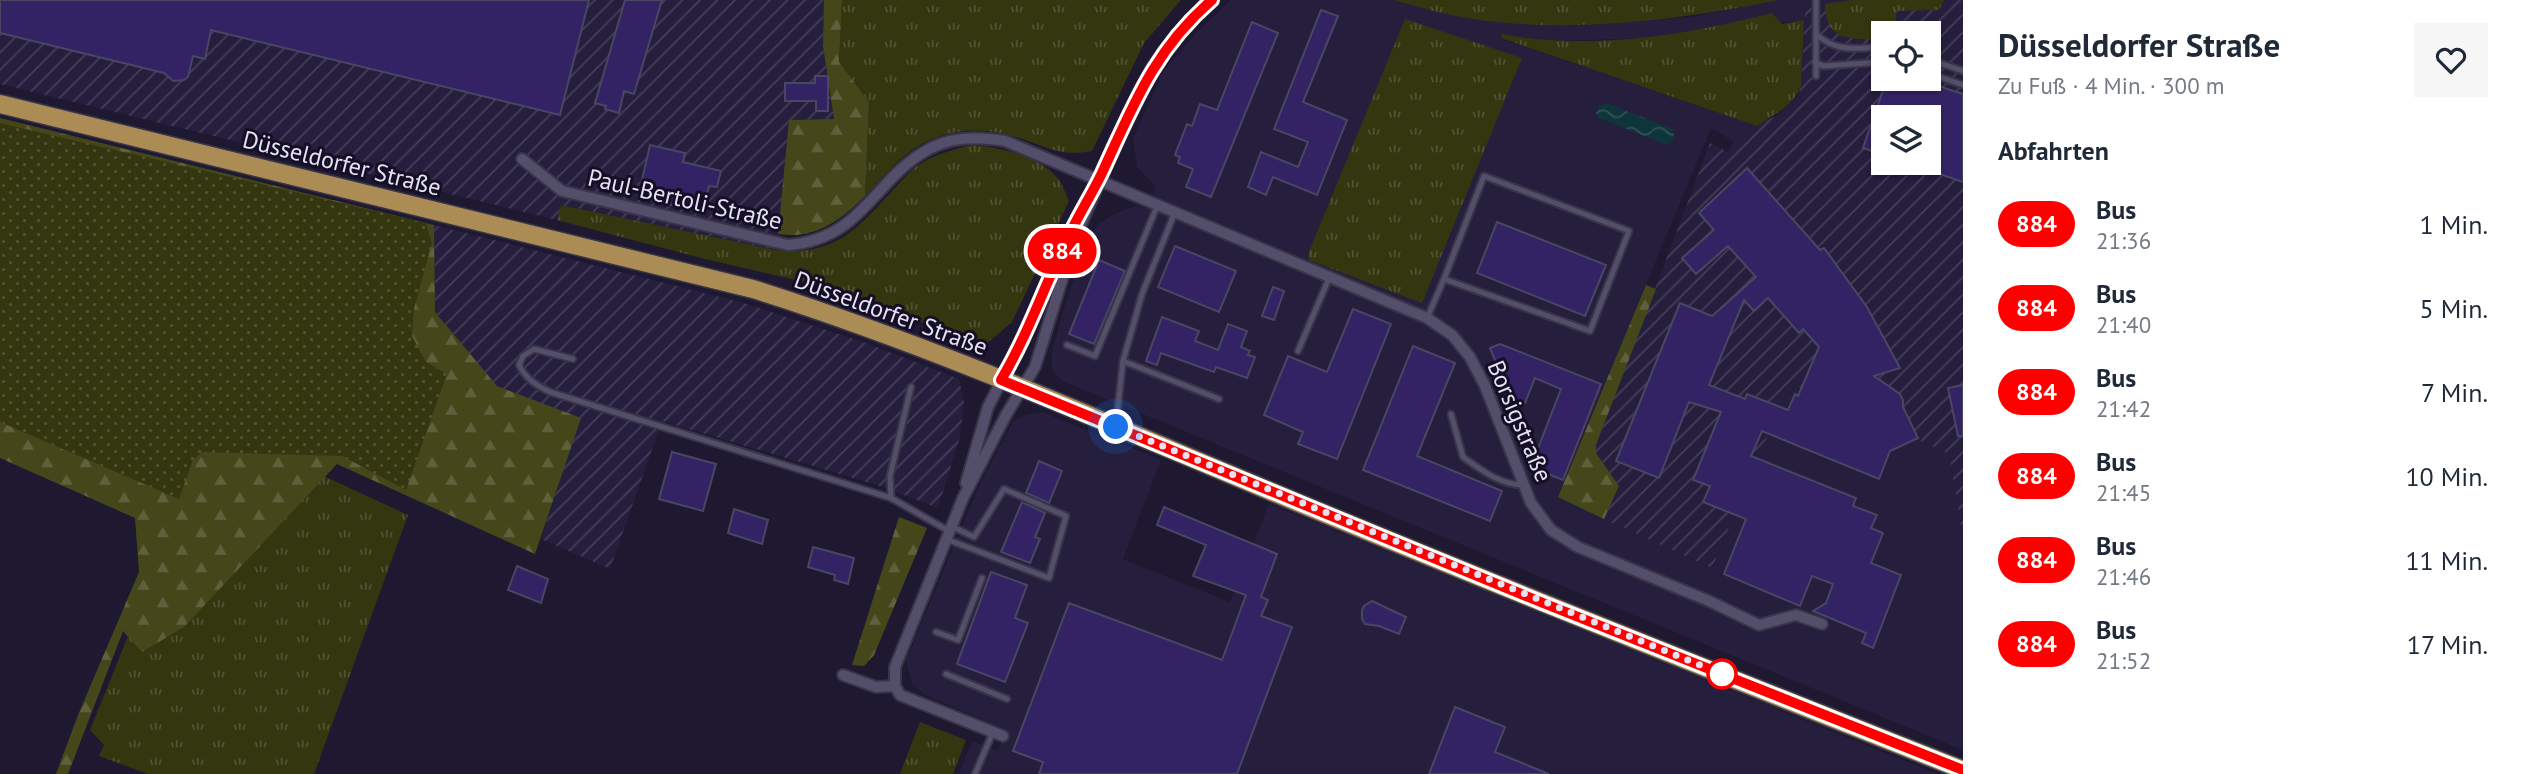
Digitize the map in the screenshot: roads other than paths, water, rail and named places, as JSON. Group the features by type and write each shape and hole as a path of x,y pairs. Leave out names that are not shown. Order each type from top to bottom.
{"main road":[{"name":"Düsseldorfer Straße","path":"0,104 753,289 827,312 1001,380 1543,603 1963,770"}],"street":[{"path":"963,498 988,407 1153,66 1177,34 1212,0"},
{"name":"Paul-Bertoli-Straße","path":"522,159 562,191 788,245 805,244 846,225 915,157 934,146 951,141 987,138 1005,141 1099,179"},
{"path":"998,734 900,695 895,686 895,667 963,498 1035,367 1071,249 1099,179"},
{"name":"Borsigstraße","path":"1099,179 1427,318 1452,335 1470,357 1485,386 1531,503 1551,530 1578,547 1709,601 1759,625 1796,615 1822,624"},
{"path":"843,675 876,687 895,686"}],"lane":[{"path":"1816,0 1816,76"},
{"path":"1816,34 1828,45 1837,48 1871,47"},
{"path":"1815,62 1823,66 1871,63"},
{"path":"1941,64 1963,71"},
{"path":"1941,77 1963,85"},
{"path":"1427,318 1484,176 1629,231 1590,331 1444,279"},
{"path":"1067,345 1095,356 1158,204"},
{"path":"1116,427 1123,361 1142,294 1175,211"},
{"path":"1298,351 1330,276"},
{"path":"573,359 534,349 523,356 519,365 524,375 533,383 550,392 891,498 949,532 1049,578 1066,516 1004,489 975,537 949,532"},
{"path":"1123,361 1219,399"},
{"path":"891,498 890,476 911,387"},
{"path":"1451,414 1463,457 1511,485 1525,485"},
{"path":"936,632 958,640 982,578"},
{"path":"946,674 1007,699"},
{"path":"975,774 998,734"}],"water":[{"path":"1606,103 1673,129 1672,140 1667,145 1599,118 1596,114 1599,106"}]}
